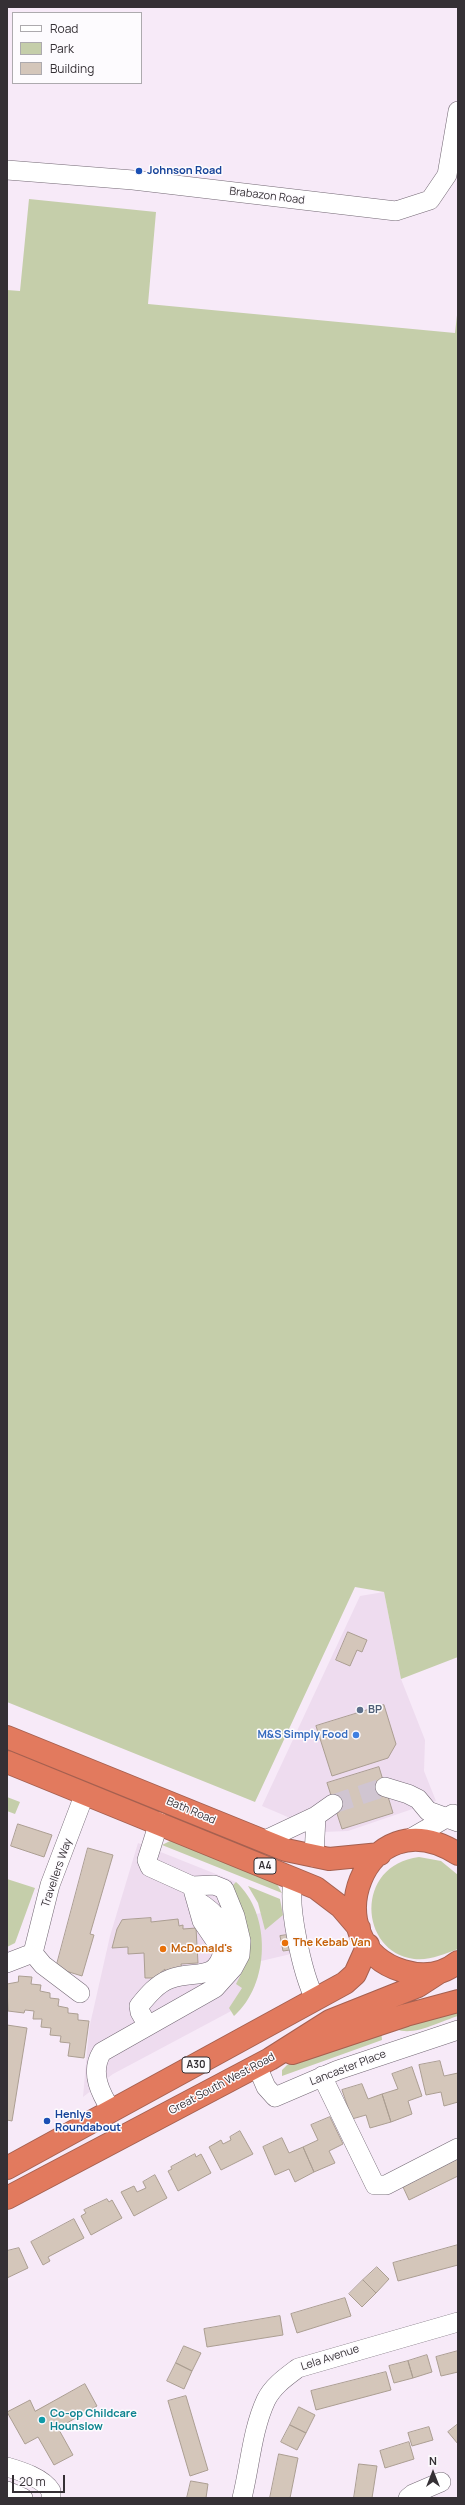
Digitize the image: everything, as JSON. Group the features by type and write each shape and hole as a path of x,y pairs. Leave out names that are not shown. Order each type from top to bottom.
{"highway":[{"name":"Bath Road","path":"7,1736 263,1841 314,1857 329,1859 380,1854"},
{"name":"Bath Road","path":"7,1762 159,1822 294,1878 327,1895 341,1907 363,1937"},
{"path":"452,1966 420,1975 396,1969 380,1960 363,1937 355,1902 358,1883 364,1869 380,1854 406,1841 428,1841 458,1854"},
{"name":"A30","path":"7,2168 112,2112 350,1979 359,1966 363,1937"},
{"name":"Great South West Road","path":"7,2198 263,2062 330,2022 418,1986 452,1966"},
{"path":"263,2062 406,2015 458,2002"}],"street":[{"name":"Brabazon Road","path":"7,170 133,180 396,211 430,200 447,175 458,111"},
{"path":"385,1788 408,1794 418,1799 428,1811 453,1817"},
{"name":"Travellers Way","path":"33,1954 50,1886 86,1793"},
{"path":"263,1841 316,1816 333,1804"},
{"path":"314,1857 316,1816"},
{"path":"406,1841 453,1817"},
{"path":"148,2026 140,2012 139,2006 155,1988 171,1978 213,1971 220,1964 223,1952 228,1945 228,1938 224,1926 194,1894 148,1865 147,1860 159,1822"},
{"path":"294,1878 291,1898 307,1983 315,1999"},
{"path":"112,2112 97,2083 100,2055 104,2050 215,1988 233,1968 240,1955 240,1930 226,1892 214,1885 194,1894"},
{"path":"7,1962 33,1954 43,1965 80,1994"},
{"name":"Lancaster Place","path":"263,2062 266,2087 275,2096 322,2076 458,2030"},
{"path":"322,2076 375,2185 386,2184 458,2148"},
{"name":"Lela Avenue","path":"242,2498 257,2426 266,2399 285,2377 298,2368 458,2322"},
{"path":"7,2467 27,2474 46,2486 51,2491 51,2498"},
{"path":"408,2498 413,2494 441,2482"},
{"path":"7,2491 23,2498"}],"shaded area":[{"name":"BP","path":"384,1592 401,1679 425,1740 424,1771 436,1801 348,1831 323,1832 262,1806 360,1596"},
{"path":"138,1843 236,1882 249,1898 256,1914 286,1908 295,1953 257,1962 235,2009 113,2074 83,2097 89,2029 110,1936"}],"green space":[{"path":"29,199 156,212 148,304 455,333 458,306 458,1657 401,1679 384,1592 355,1587 255,1802 7,1702 7,290 20,291"},
{"path":"7,1797 20,1802 15,1814 7,1811"},
{"path":"170,1841 178,1842 277,1884 282,1893 162,1845"},
{"path":"419,1857 441,1861 458,1875 458,1949 436,1957 425,1959 414,1959 396,1953 382,1941 374,1926 372,1908 374,1891 383,1875 398,1863"},
{"path":"7,1879 35,1888 15,1943 7,1947"},
{"path":"236,1882 248,1896 256,1912 261,1930 262,1949 260,1968 255,1986 246,2003 234,2016 229,2008 242,1988 236,1984 249,1958 249,1945 233,1885"},
{"path":"248,1886 280,1899 283,1915 265,1930 258,1903"},
{"path":"458,2008 458,2016 419,2030 403,2031 396,2029"},
{"path":"381,2029 382,2040 282,2076 282,2070 287,2065"}],"building":[{"path":"348,1632 367,1640 362,1652 357,1650 350,1666 336,1660"},
{"name":"M&S Simply Food","path":"384,1705 396,1744 388,1758 332,1776 316,1726"},
{"path":"379,1767 393,1813 342,1829 327,1783"},
{"path":"18,1824 52,1835 44,1857 11,1846"},
{"path":"88,1848 113,1855 90,1934 94,1935 82,1976 56,1968"},
{"name":"McDonald's","path":"151,1918 151,1922 178,1919 179,1926 183,1925 183,1929 196,1928 198,1963 181,1964 182,1971 165,1971 165,1969 154,1978 145,1978 144,1953 128,1954 128,1947 112,1948 117,1929 122,1920"},
{"name":"The Kebab Van","path":"287,1935 290,1950 283,1951 280,1936"},
{"path":"19,1976 32,1977 31,1984 41,1985 40,1991 50,1993 50,1998 59,1999 58,2006 68,2008 68,2013 78,2014 78,2020 89,2021 84,2058 68,2056 70,2043 60,2042 61,2036 50,2035 51,2028 41,2027 42,2019 33,2019 34,2011 25,2010 24,2013 8,2011 7,1984 18,1982"},
{"path":"7,2025 27,2028 12,2121 7,2120"},
{"path":"440,2061 444,2076 458,2073 458,2102 444,2106 441,2092 426,2095 419,2065"},
{"path":"412,2067 422,2096 408,2101 412,2114 391,2122 382,2094 398,2089 392,2074"},
{"path":"362,2084 368,2099 382,2094 391,2122 370,2128 366,2115 352,2119 342,2090"},
{"path":"330,2117 343,2144 329,2151 335,2163 314,2172 303,2147 318,2140 311,2125"},
{"path":"240,2131 253,2154 221,2170 209,2147 221,2140 223,2144 231,2140 230,2137"},
{"path":"282,2138 289,2153 303,2147 314,2172 295,2182 289,2169 275,2175 263,2147"},
{"path":"195,2154 196,2157 201,2154 211,2173 178,2191 168,2171 172,2169 171,2167"},
{"path":"458,2159 458,2176 409,2200 403,2187"},
{"path":"155,2175 167,2198 134,2216 121,2192 134,2186 137,2192 146,2188 143,2182"},
{"path":"107,2199 109,2202 112,2200 122,2218 91,2235 81,2216 86,2213 84,2210"},
{"path":"74,2219 84,2238 48,2257 50,2261 43,2265 31,2242"},
{"path":"458,2245 458,2265 398,2281 393,2263"},
{"path":"19,2248 28,2268 7,2278 7,2251"},
{"path":"377,2267 389,2279 376,2293 363,2280"},
{"path":"363,2280 376,2293 362,2307 349,2294"},
{"path":"345,2298 351,2316 297,2333 291,2314"},
{"path":"280,2316 283,2335 207,2347 204,2329"},
{"path":"184,2346 201,2353 192,2371 176,2363"},
{"path":"458,2351 458,2372 441,2376 436,2357"},
{"path":"427,2355 432,2372 413,2378 408,2361"},
{"path":"408,2361 413,2378 394,2383 389,2366"},
{"path":"176,2363 192,2371 184,2389 167,2381"},
{"path":"386,2372 391,2390 316,2410 311,2391"},
{"name":"Co-op Childcare Hounslow","path":"85,2384 97,2406 58,2428 73,2455 54,2465 38,2437 25,2444 7,2412 30,2400 35,2411"},
{"path":"186,2396 208,2470 190,2476 168,2401"},
{"path":"299,2407 315,2415 306,2433 290,2425"},
{"path":"458,2424 458,2444 448,2432"},
{"path":"290,2425 306,2433 297,2450 281,2442"},
{"path":"429,2427 433,2440 412,2446 408,2433"},
{"path":"409,2442 414,2459 385,2468 380,2451"},
{"path":"279,2454 298,2458 290,2498 270,2498"},
{"path":"359,2464 377,2466 372,2498 354,2498"},
{"path":"191,2481 208,2484 206,2498 187,2498"}],"tunnel":[{"path":"333,1804 385,1787"}],"place":[{"name":"Johnson Road","path":"139,171"},
{"name":"BP","path":"360,1710"},
{"name":"M&S Simply Food","path":"356,1735"},
{"name":"The Kebab Van","path":"285,1943"},
{"name":"McDonald's","path":"163,1949"},
{"name":"Henlys Roundabout","path":"47,2121"},
{"name":"Co-op Childcare Hounslow","path":"42,2420"}]}
